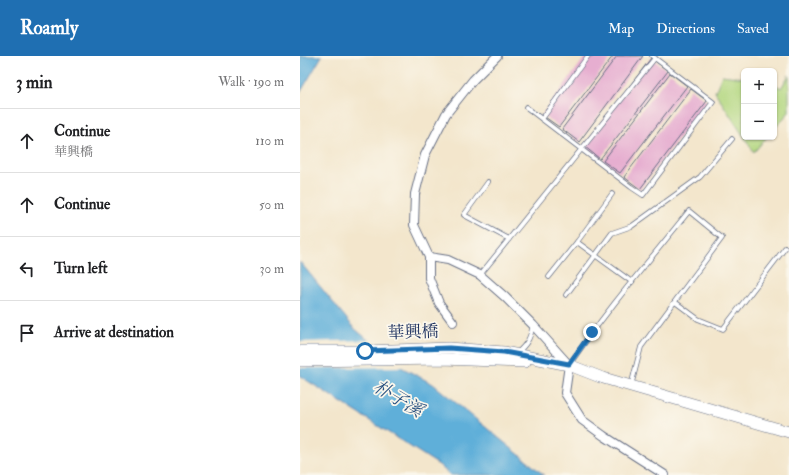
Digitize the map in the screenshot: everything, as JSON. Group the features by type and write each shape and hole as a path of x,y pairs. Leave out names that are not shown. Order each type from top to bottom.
{"street":[{"path":"453,322 439,303 429,278 429,257 414,225 415,194 425,155 446,114 473,80 497,56"},
{"path":"429,257 448,260 480,275 506,297 534,325 569,364 566,393 582,420 665,475"},
{"name":"華興橋","path":"300,352 449,348 504,357"},
{"path":"504,357 515,355 569,364 600,377 789,432"},
{"path":"504,357 569,364"},
{"name":"華興橋","path":"300,361 504,357"}],"lane":[{"path":"542,119 588,56"},
{"path":"480,275 510,239 581,149 654,57 713,102 643,195 631,187 581,149 542,119 526,107"},
{"path":"566,295 612,233 632,226 700,177 732,139"},
{"path":"488,182 464,215 510,239"},
{"path":"549,277 612,194"},
{"path":"569,364 592,332 689,211 722,238 641,347 631,386"},
{"path":"577,242 632,282"},
{"path":"675,302 698,319 723,329 785,248"},
{"path":"515,355 525,346 530,338 534,325"}],"green space":[{"path":"722,75 741,78 741,132 715,92"},
{"path":"789,75 789,112 777,126 777,86 781,88"},
{"path":"746,140 764,140 754,152"}],"water":[{"path":"300,56 322,56 300,93"},
{"name":"朴子溪","path":"300,262 355,329 401,367 433,384 544,475 450,475 439,465 300,376"}],"pier":[{"path":"372,340 406,367 300,368 300,342"}],"building":[{"path":"586,56 613,56 559,127 542,115"},
{"path":"617,56 643,56 579,142 562,129"},
{"path":"651,58 668,71 600,159 584,146"},
{"path":"670,73 687,86 620,173 603,161"},
{"path":"691,89 707,101 640,189 624,177"}],"route":[{"path":"365,351 449,348 504,352 569,364 592,332"}]}
